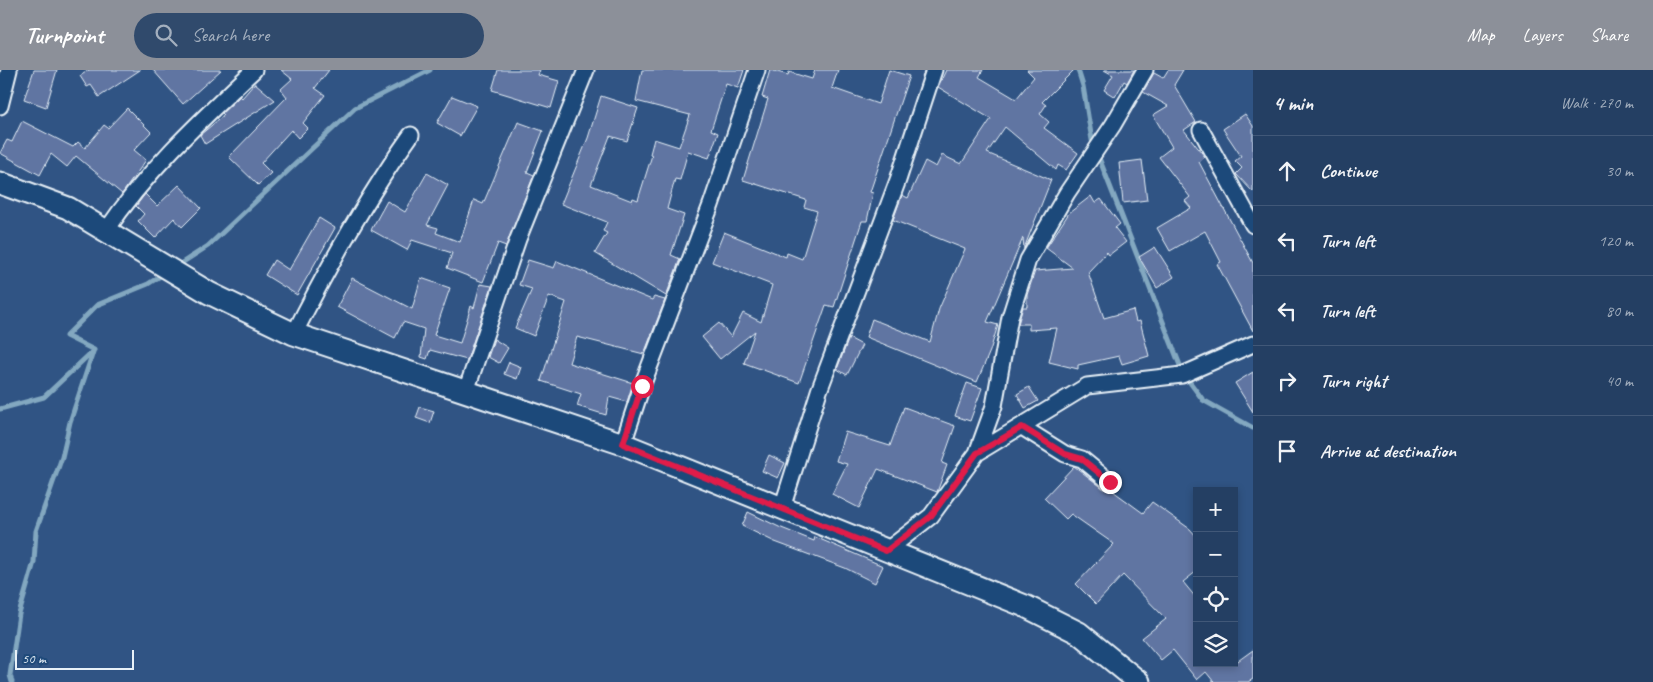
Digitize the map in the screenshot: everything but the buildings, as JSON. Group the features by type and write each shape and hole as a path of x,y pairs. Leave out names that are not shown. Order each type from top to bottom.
{"main road":[{"path":"0,183 68,208 209,293 294,334 623,444 1025,606 1079,632 1139,682"}],"street":[{"path":"0,106 9,70"},
{"path":"106,231 127,200 174,146 254,70"},
{"path":"466,391 518,239 586,70"},
{"path":"623,444 642,386 711,205 757,70"},
{"path":"782,508 819,390 898,180 934,70"},
{"path":"886,551 931,516 977,453 994,406 1010,317 1028,260 1067,193 1114,125 1145,70"},
{"path":"1201,130 1253,225"},
{"path":"294,334 336,251 411,135"},
{"path":"977,453 1086,386 1182,375 1253,344"},
{"path":"1022,427 1065,454 1082,459 1110,482"}],"waterway":[{"path":"177,266 208,246 355,108 430,70"},
{"path":"1078,70 1083,86 1092,140 1183,373 1203,400 1253,428"},
{"path":"0,409 44,397 94,350 66,336 97,305 148,284 165,273"},
{"path":"12,682 10,675 19,614 34,562 36,531 62,457 70,422 93,352"}],"route":[{"path":"642,386 623,444 886,551 931,516 977,453 1022,427 1065,454 1082,459 1110,482"}]}
